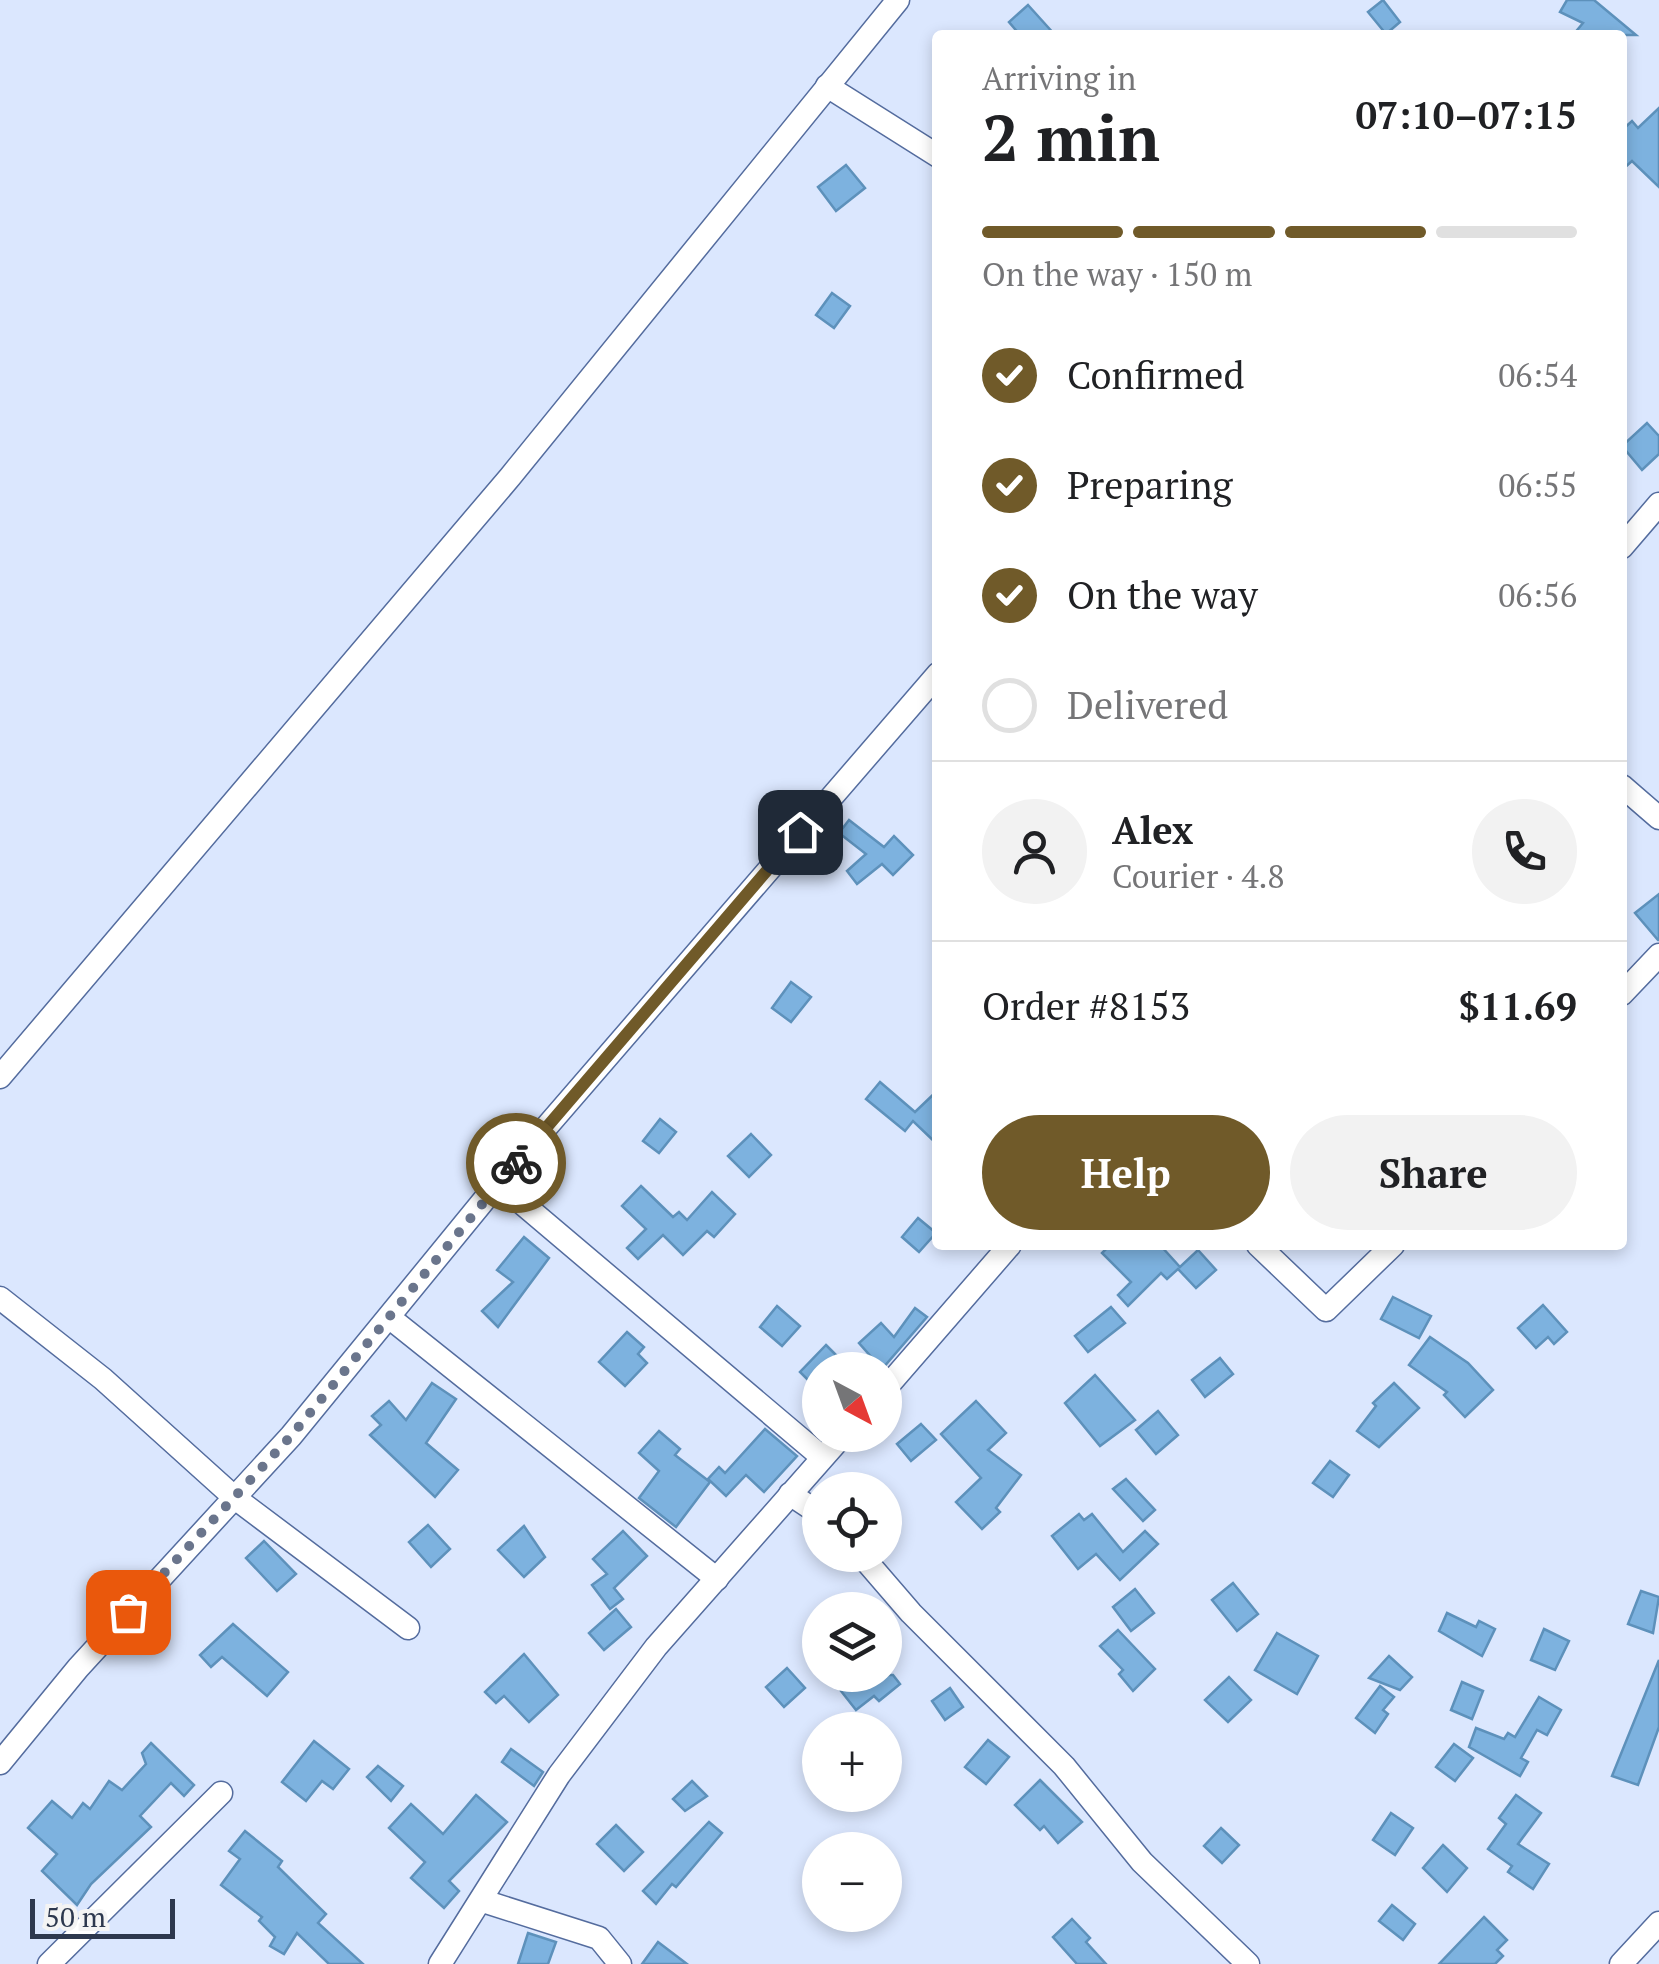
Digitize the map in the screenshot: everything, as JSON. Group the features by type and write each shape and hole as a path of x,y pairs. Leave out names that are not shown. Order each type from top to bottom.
{"street":[{"path":"0,1077 510,477 898,0"},
{"path":"827,86 932,152"},
{"path":"1627,541 1659,504"},
{"path":"0,1763 90,1654 234,1498 390,1318 498,1183 932,681"},
{"path":"1627,790 1659,818"},
{"path":"1627,989 1659,955"},
{"path":"498,1183 822,1457"},
{"path":"902,1369 1006,1250"},
{"path":"1263,1250 1326,1310 1387,1250"},
{"path":"0,1298 104,1379 234,1498 408,1628"},
{"path":"390,1318 717,1579"},
{"path":"440,1964 558,1775 656,1647 827,1452"},
{"path":"790,1494 802,1502"},
{"path":"876,1572 938,1641 1064,1766 1142,1862 1248,1964"},
{"path":"48,1964 220,1793"},
{"path":"482,1901 599,1938 620,1964"},
{"path":"1621,1964 1659,1922"}],"building":[{"path":"1383,0 1400,22 1391,30 1383,30 1368,12"},
{"path":"1567,0 1594,0 1636,35 1627,35 1627,30 1577,30 1583,23 1560,12"},
{"path":"1028,5 1050,30 1016,30 1009,22"},
{"path":"1659,108 1659,187 1632,161 1627,166 1627,126 1632,121 1638,128"},
{"path":"846,165 865,188 836,211 818,187"},
{"path":"832,293 850,306 834,328 816,315"},
{"path":"1647,423 1659,436 1659,454 1642,470 1627,452 1627,441"},
{"path":"849,820 884,847 894,836 913,855 893,875 882,864 857,884 847,871 866,854 839,833"},
{"path":"1659,894 1659,940 1658,940 1635,913"},
{"path":"791,982 811,997 791,1022 772,1008"},
{"path":"880,1082 915,1112 932,1096 932,1139 913,1121 905,1131 866,1099"},
{"path":"660,1119 676,1132 659,1153 643,1141"},
{"path":"751,1134 771,1155 749,1177 728,1156"},
{"path":"641,1186 673,1217 679,1212 687,1220 712,1192 735,1214 714,1237 707,1231 683,1255 663,1235 638,1259 627,1248 646,1229 622,1206"},
{"path":"918,1218 932,1230 932,1237 919,1252 902,1237"},
{"path":"524,1237 549,1258 498,1327 482,1311 513,1282 497,1270"},
{"path":"1165,1250 1180,1267 1198,1250 1216,1270 1196,1288 1178,1269 1167,1279 1161,1273 1128,1306 1118,1295 1131,1282 1102,1253"},
{"path":"1393,1297 1431,1316 1419,1338 1381,1319"},
{"path":"1543,1305 1567,1332 1554,1344 1548,1337 1536,1348 1518,1328"},
{"path":"777,1306 800,1326 782,1346 760,1327"},
{"path":"1111,1307 1125,1323 1088,1352 1075,1336"},
{"path":"915,1308 927,1317 897,1352 867,1352 859,1343 881,1323 894,1337"},
{"path":"627,1332 644,1347 638,1354 647,1363 625,1386 599,1362"},
{"path":"1430,1337 1468,1363 1493,1390 1465,1417 1444,1395 1447,1392 1409,1365"},
{"path":"1220,1358 1233,1374 1205,1397 1192,1380"},
{"path":"1095,1375 1135,1420 1100,1446 1065,1403"},
{"path":"432,1383 456,1399 426,1443 458,1470 435,1497 370,1435 381,1425 372,1416 389,1401 406,1420"},
{"path":"1394,1383 1419,1408 1379,1447 1357,1431 1376,1406 1373,1403"},
{"path":"976,1401 1006,1433 988,1450 1021,1475 996,1508 1000,1512 982,1529 956,1502 981,1478 941,1434"},
{"path":"1158,1411 1178,1435 1156,1454 1136,1430"},
{"path":"921,1424 936,1440 911,1461 902,1450 902,1440"},
{"path":"765,1429 797,1456 764,1492 746,1475 726,1496 708,1479 719,1467 725,1473"},
{"path":"659,1431 680,1449 675,1455 710,1482 676,1527 639,1498 659,1471 639,1453"},
{"path":"1330,1461 1349,1475 1333,1497 1313,1483"},
{"path":"1126,1479 1155,1510 1143,1521 1113,1489"},
{"path":"1079,1514 1084,1520 1092,1514 1123,1552 1145,1531 1158,1544 1120,1580 1096,1554 1078,1569 1052,1536"},
{"path":"428,1525 450,1549 431,1567 409,1542"},
{"path":"524,1526 545,1557 524,1577 498,1550"},
{"path":"623,1531 647,1556 614,1588 623,1599 610,1609 592,1585 607,1574 593,1559"},
{"path":"264,1541 296,1574 277,1591 246,1558"},
{"path":"1233,1583 1258,1614 1237,1631 1212,1600"},
{"path":"1135,1589 1154,1613 1131,1631 1113,1607"},
{"path":"1641,1591 1659,1597 1653,1633 1628,1624"},
{"path":"616,1609 631,1627 604,1650 589,1633"},
{"path":"1447,1613 1476,1627 1479,1621 1495,1629 1482,1656 1439,1631"},
{"path":"233,1624 288,1672 267,1696 222,1657 211,1667 200,1655"},
{"path":"1544,1629 1569,1641 1555,1670 1531,1660"},
{"path":"1118,1630 1155,1669 1133,1691 1119,1674 1123,1670 1100,1646"},
{"path":"1277,1633 1318,1656 1297,1694 1255,1670"},
{"path":"524,1654 558,1695 529,1722 504,1696 496,1703 485,1692"},
{"path":"1389,1656 1412,1677 1400,1690 1369,1678"},
{"path":"1659,1660 1659,1727 1638,1785 1612,1776"},
{"path":"787,1668 802,1685 802,1691 784,1707 766,1687"},
{"path":"1229,1677 1251,1700 1228,1722 1205,1700"},
{"path":"1462,1682 1483,1691 1472,1719 1451,1710"},
{"path":"1380,1686 1394,1697 1383,1710 1388,1714 1375,1733 1356,1718"},
{"path":"950,1688 963,1707 945,1720 932,1701"},
{"path":"842,1692 890,1692 879,1701 874,1696 856,1710"},
{"path":"1539,1697 1561,1710 1547,1735 1537,1730 1521,1758 1528,1762 1520,1776 1469,1747 1476,1728 1504,1739 1508,1733 1515,1737"},
{"path":"988,1740 1009,1757 986,1784 965,1767"},
{"path":"314,1741 349,1769 333,1789 322,1781 306,1801 282,1782"},
{"path":"151,1743 194,1785 184,1796 171,1783 140,1816 151,1827 91,1884 77,1905 42,1871 57,1854 28,1828 52,1801 72,1818 83,1803 90,1809 109,1781 122,1790 146,1764 142,1753"},
{"path":"1454,1744 1473,1758 1455,1781 1436,1767"},
{"path":"511,1749 543,1772 534,1786 502,1762"},
{"path":"378,1766 403,1786 391,1801 367,1777"},
{"path":"1040,1780 1082,1822 1058,1843 1044,1826 1040,1830 1015,1805"},
{"path":"692,1781 707,1796 685,1811 673,1799"},
{"path":"476,1795 507,1822 449,1881 459,1891 444,1908 411,1878 425,1862 389,1828 411,1804 443,1834"},
{"path":"1516,1795 1541,1813 1518,1844 1549,1864 1533,1889 1508,1872 1512,1866 1488,1849 1506,1824 1499,1818"},
{"path":"1391,1813 1413,1828 1395,1855 1373,1840"},
{"path":"709,1822 722,1833 676,1887 672,1884 656,1904 643,1891"},
{"path":"616,1825 643,1852 624,1871 597,1844"},
{"path":"1221,1828 1239,1845 1222,1863 1204,1846"},
{"path":"245,1831 282,1861 278,1867 326,1914 318,1923 363,1964 329,1964 297,1933 284,1954 270,1946 275,1937 259,1921 262,1917 221,1885 240,1859 229,1851"},
{"path":"1443,1845 1467,1868 1447,1892 1423,1868"},
{"path":"1392,1905 1415,1924 1403,1940 1379,1921"},
{"path":"1484,1917 1507,1940 1497,1950 1503,1956 1495,1964 1439,1964"},
{"path":"1072,1919 1106,1964 1077,1964 1053,1937"},
{"path":"528,1933 556,1942 548,1964 518,1964"},
{"path":"658,1942 687,1964 642,1964"}],"way so far":[{"path":"128,1612 187,1553 291,1436 516,1163"}],"route":[{"path":"516,1163 800,832"}]}
